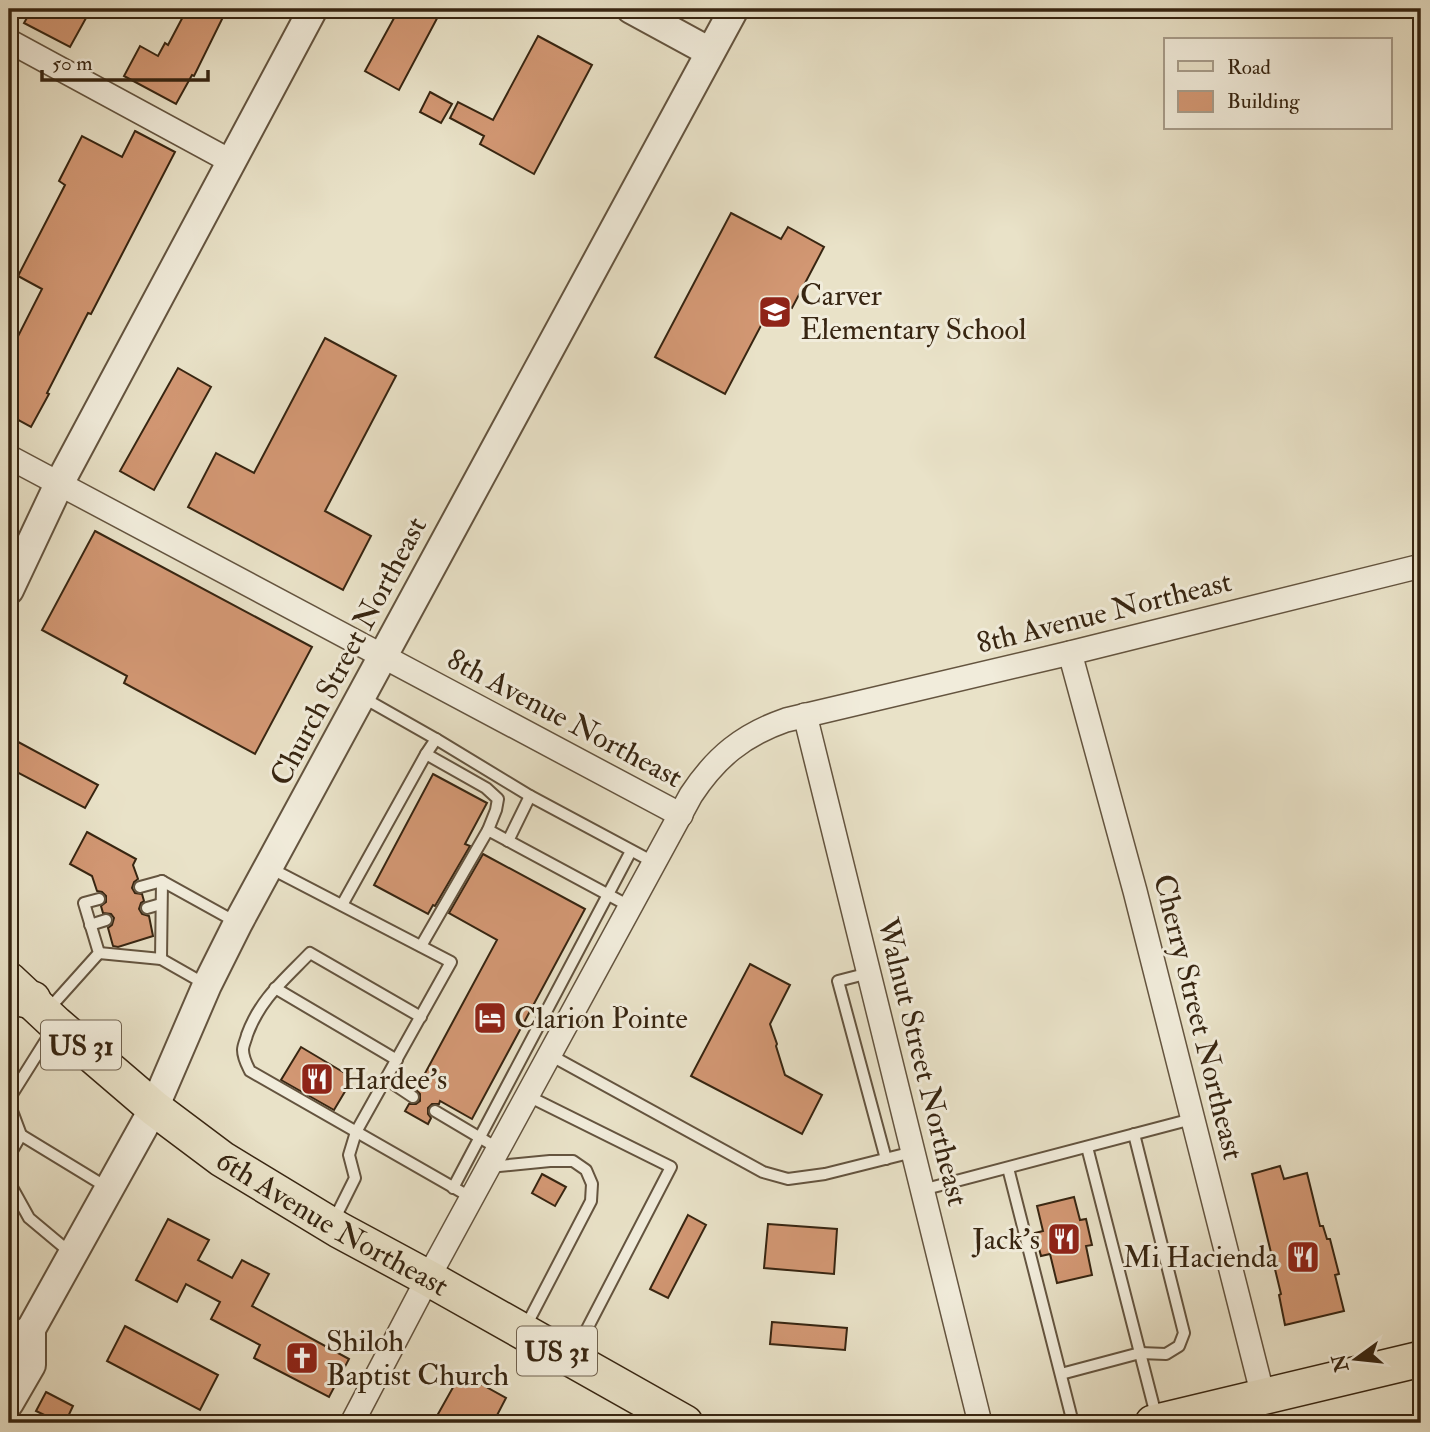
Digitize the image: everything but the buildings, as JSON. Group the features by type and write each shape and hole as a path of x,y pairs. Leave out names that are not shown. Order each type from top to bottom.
{"main road":[{"name":"6th Avenue Northeast","path":"30,1002 154,1108 222,1159 332,1225 685,1423"},
{"path":"1156,1423 1421,1359"}],"street":[{"path":"9,590 59,484 313,9"},
{"path":"631,9 710,52"},
{"name":"Church Street Northeast","path":"9,1403 31,1366 20,1337 72,1254 154,1108 207,985 238,923 734,9"},
{"path":"9,41 232,162"},
{"name":"8th Avenue Northeast","path":"9,457 681,815 691,795 719,759 734,746 768,726 1421,566"},
{"name":"Cherry Street Northeast","path":"1070,653 1135,891 1263,1396"},
{"name":"Walnut Street Northeast","path":"805,715 980,1423"},
{"path":"352,1423 428,1278 463,1193 494,1158 681,815"}],"lane":[{"path":"361,696 530,796 655,863"},
{"path":"342,905 436,739"},
{"path":"421,946 488,830 498,799 486,788 426,754"},
{"path":"508,841 530,796"},
{"path":"488,830 631,907"},
{"path":"421,1017 310,953 261,1006 253,1019 243,1049 250,1071 463,1193 479,1137 631,851"},
{"path":"270,868 452,962 356,1132 349,1155 355,1178 332,1225"},
{"path":"161,960 162,881"},
{"path":"140,887 162,881 238,923"},
{"path":"99,899 84,903 99,953"},
{"path":"147,908 161,904"},
{"path":"90,925 106,920"},
{"path":"109,1188 21,1135 9,1101 30,1002 99,953 161,960 207,985"},
{"path":"869,973 838,981 886,1159"},
{"path":"275,988 397,1060"},
{"path":"550,1055 763,1172 788,1179 825,1174 913,1152"},
{"path":"386,1080 413,1097"},
{"path":"528,1096 671,1167 571,1359"},
{"path":"435,1111 479,1137 494,1158 573,1161 586,1170 592,1184 591,1201 523,1331"},
{"path":"922,1190 1192,1119"},
{"path":"9,1156 21,1135"},
{"path":"1060,1374 1140,1353 1166,1354 1179,1346 1184,1333 1134,1135"},
{"path":"1087,1147 1156,1423"},
{"path":"1008,1168 1073,1423"},
{"path":"9,1182 29,1218 72,1254"}],"place":[{"name":"Carver Elementary School","path":"775,312"},
{"name":"Clarion Pointe","path":"490,1018"},
{"name":"Hardee's","path":"317,1079"},
{"name":"Jack's","path":"1064,1239"},
{"name":"Mi Hacienda","path":"1303,1257"},
{"name":"Shiloh Baptist Church","path":"302,1358"}]}
